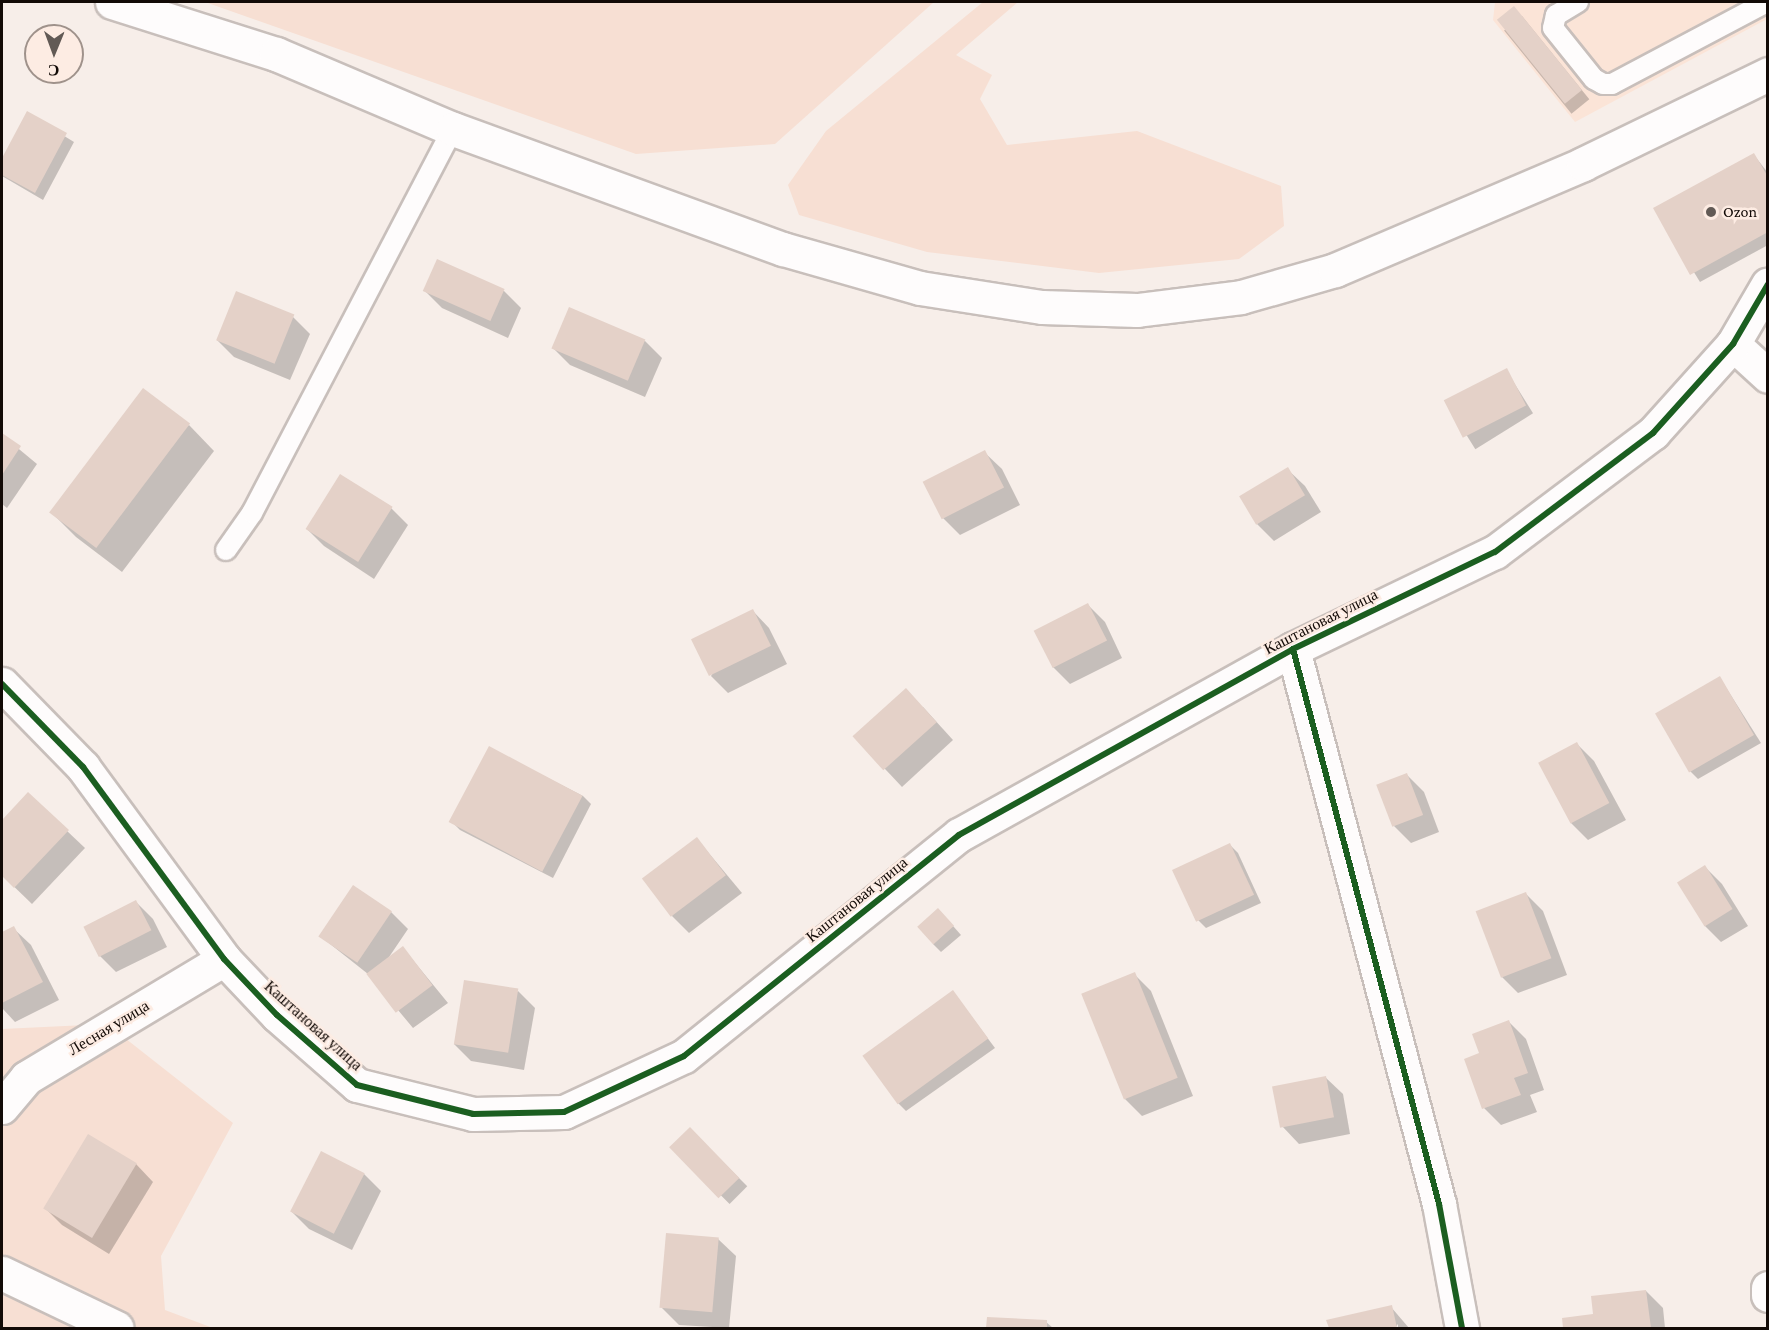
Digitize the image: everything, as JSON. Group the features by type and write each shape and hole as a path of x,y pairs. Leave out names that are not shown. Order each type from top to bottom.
{"street":[{"path":"112,2 276,54 453,129 783,249 920,288 1042,307 1137,309 1241,297 1335,270 1583,164 1767,74"},
{"name":"Каштановая улица","path":"2,684 83,767 224,960 277,1015 357,1085 473,1114 564,1112 684,1056 959,835 1293,649 1495,552 1653,434 1733,344 1767,284"},
{"path":"1733,344 1767,376"},
{"path":"1293,649 1439,1204 1462,1329"},
{"name":"Лесная улица","path":"2,1107 26,1078 224,960"},
{"path":"2,1273 117,1329"},
{"path":"1767,1288 1767,1295"}],"lane":[{"path":"1578,2 1556,15 1553,28 1594,79 1603,84 1612,84 1767,2"},
{"path":"226,550 252,513 453,129"}],"shaded area":[{"path":"205,2 934,2 775,144 636,154"},
{"path":"983,2 1018,2 956,55 992,75 980,99 1007,145 1137,131 1281,186 1284,226 1239,259 1099,273 927,252 799,215 788,185 826,131"},
{"path":"1495,2 1767,2 1767,19 1575,122 1493,20"},
{"path":"107,1024 233,1123 161,1256 165,1310 213,1328 2,1328 2,1029"}],"building":[{"path":"1514,6 1582,90 1565,104 1497,20"},
{"path":"27,111 67,133 35,193 2,175 2,158"},
{"path":"1754,153 1768,177 1768,232 1690,275 1653,208"},
{"path":"437,259 505,289 490,321 423,291"},
{"path":"236,291 294,315 275,364 216,340"},
{"path":"569,307 645,339 628,381 551,348"},
{"path":"1507,368 1526,405 1463,438 1444,400"},
{"path":"143,388 190,424 96,548 49,513"},
{"path":"2,433 21,446 2,475"},
{"path":"985,450 1004,487 942,519 923,482"},
{"path":"1288,467 1305,495 1256,525 1239,496"},
{"path":"340,474 393,507 358,562 306,529"},
{"path":"1088,603 1107,640 1053,668 1034,631"},
{"path":"753,609 771,646 709,676 691,639"},
{"path":"1720,676 1754,735 1689,772 1655,714"},
{"path":"906,688 937,722 883,770 852,736"},
{"path":"1577,742 1609,803 1571,824 1538,763"},
{"path":"489,746 583,796 542,872 449,822"},
{"path":"1407,773 1423,815 1392,827 1376,785"},
{"path":"28,792 69,830 14,888 2,876 2,820"},
{"path":"697,837 726,875 671,917 642,879"},
{"path":"1230,843 1254,895 1196,922 1172,870"},
{"path":"1705,865 1733,909 1705,927 1677,882"},
{"path":"353,885 392,911 357,963 318,936"},
{"path":"1526,892 1551,958 1501,978 1476,911"},
{"path":"136,900 151,930 99,957 83,927"},
{"path":"938,908 954,926 933,945 917,927"},
{"path":"14,926 43,982 2,1003 2,932"},
{"path":"403,946 432,985 396,1013 366,974"},
{"path":"1135,972 1178,1078 1124,1099 1081,994"},
{"path":"464,980 518,989 508,1053 454,1044"},
{"path":"953,990 988,1039 898,1104 862,1056"},
{"path":"1509,1020 1528,1073 1514,1078 1521,1095 1482,1109 1464,1059 1479,1053 1472,1034"},
{"path":"1326,1076 1334,1117 1280,1128 1272,1086"},
{"path":"690,1127 739,1178 718,1198 669,1147"},
{"path":"88,1134 137,1163 92,1238 43,1209"},
{"path":"321,1151 365,1173 334,1234 290,1212"},
{"path":"666,1233 719,1238 712,1312 659,1308"},
{"path":"1646,1290 1651,1328 1563,1328 1562,1318 1593,1314 1591,1296"},
{"path":"1392,1305 1397,1328 1329,1328 1326,1320"},
{"path":"987,1317 1047,1320 1047,1328 986,1328"}],"cycle path":[{"path":"2,684 83,767 224,959 277,1015 357,1085 473,1114 564,1112 684,1056 959,835 1293,649 1495,552 1653,433 1733,344 1768,284"},
{"path":"1293,649 1439,1204 1462,1328"}],"place":[{"name":"Ozon","path":"1711,212"}]}
